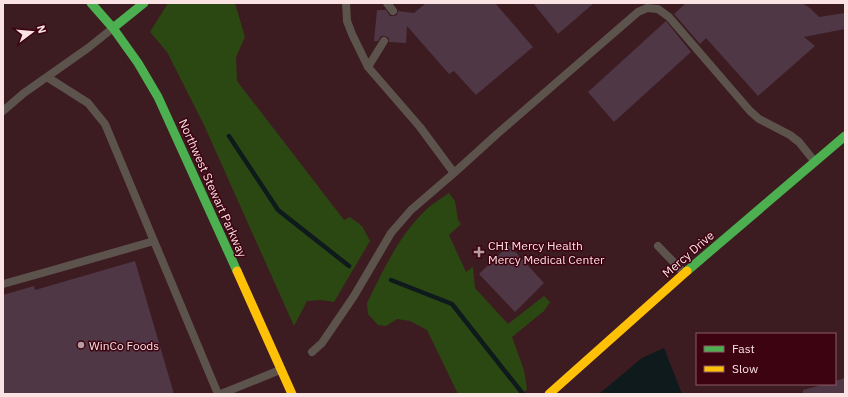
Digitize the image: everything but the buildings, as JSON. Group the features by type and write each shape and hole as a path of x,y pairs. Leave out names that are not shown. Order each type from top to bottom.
{"main road":[{"name":"Northwest Stewart Parkway","path":"91,3 113,28 138,63 158,97 292,394"},
{"path":"113,28 144,3"},
{"name":"Mercy Drive","path":"549,394 684,273 845,136"}],"lane":[{"path":"344,3 347,12 347,21 368,67 420,127 454,173"},
{"path":"387,3 393,11"},
{"path":"312,352 322,343 354,296 391,233 411,210 496,134 632,17 638,12 647,8 658,9 669,17 750,111 759,119 790,135 799,142 815,162"},
{"path":"3,112 24,93 88,48 113,28"},
{"path":"368,67 384,41"},
{"path":"47,77 88,103 105,124 219,394 281,370"},
{"path":"3,284 154,240"},
{"path":"658,246 684,273"}],"green space":[{"path":"168,3 235,3 245,37 236,57 237,81 344,220 350,217 362,226 370,241 334,302 320,300 307,301 294,326 204,125 167,52 150,32"},
{"path":"449,193 455,201 458,220 461,224 449,235 466,272 473,267 475,288 508,324 544,296 550,302 544,311 512,337 524,370 527,389 522,394 458,394 427,330 410,321 397,319 386,326 378,325 368,314 367,303 386,265 409,228 429,207"}],"shaded area":[{"path":"664,348 682,394 599,394 642,358"}],"waterway":[{"path":"229,136 278,210 349,266"},
{"path":"391,280 452,304 523,394"}],"traffic: fast":[{"path":"91,3 113,28 138,63 158,97 237,271"},
{"path":"113,28 144,3"},
{"path":"687,271 845,136"}],"traffic: slow":[{"path":"237,271 292,394"},
{"path":"549,394 687,271"}],"place":[{"name":"CHI Mercy Health Mercy Medical Center","path":"479,252"},
{"name":"WinCo Foods","path":"81,345"}]}
